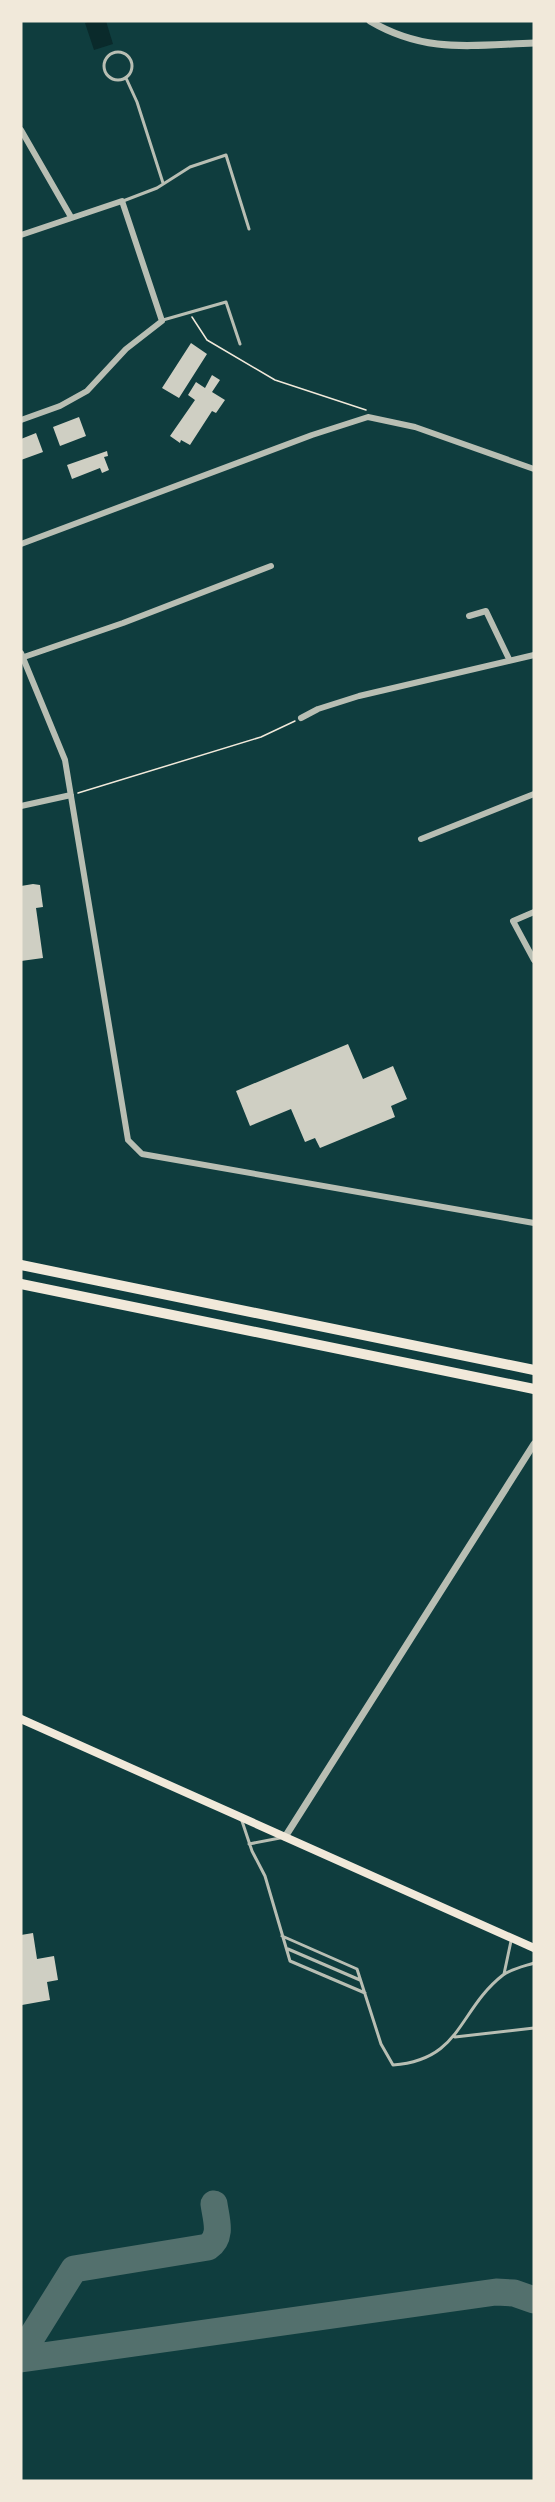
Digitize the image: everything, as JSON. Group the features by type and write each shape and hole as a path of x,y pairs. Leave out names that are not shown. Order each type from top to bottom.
{"highway":[{"path":"21,1265 534,1370"},
{"path":"21,1284 534,1389"}],"main road":[{"path":"21,1719 534,1948"}],"street":[{"path":"370,21 408,40 451,46 534,43"},
{"path":"21,130 71,217"},
{"path":"21,235 122,201 162,321 126,350 87,391 60,406 21,420"},
{"path":"21,544 312,435 368,417 415,427 534,469"},
{"path":"271,566 22,656 64,760 128,1140 142,1154 534,1223"},
{"path":"469,616 486,611 509,659"},
{"path":"301,718 318,709 359,696 509,659 534,655"},
{"path":"421,839 534,794"},
{"path":"21,806 71,795"},
{"path":"534,912 513,921 534,960"},
{"path":"285,1837 534,1444"}],"lane":[{"path":"122,52 130,57 132,71 126,78 117,80 108,76 104,63 109,55 122,52"},
{"path":"126,78 163,183"},
{"path":"122,201 151,191 190,167 226,155 249,229"},
{"path":"162,321 226,302 240,344"},
{"path":"240,1817 249,1844 265,1876 290,1961 365,1993"},
{"path":"249,1844 285,1837"},
{"path":"282,1936 357,1969 381,2044 393,2065 414,2064 428,2057 455,2037 468,2014 504,1974 512,1938"},
{"path":"286,1948 360,1980"},
{"path":"504,1974 534,1964"},
{"path":"455,2037 534,2028"}],"path":[{"path":"188,312 207,340 256,369 284,385 290,384 369,411 368,417"},
{"path":"71,795 261,737 301,718"}],"water":[{"path":"106,21 113,44 94,50 85,23"}],"building":[{"path":"191,343 207,354 179,398 162,388"},
{"path":"212,375 220,380 212,392 225,400 216,413 212,411 190,445 181,440 180,443 170,436 195,400 188,395 196,382 205,388"},
{"path":"79,417 86,436 60,446 53,427"},
{"path":"36,433 43,452 21,460 21,439"},
{"path":"107,451 108,456 104,457 109,470 102,473 100,468 72,479 67,465"},
{"path":"40,885 43,907 36,908 43,958 21,961 21,886"},
{"path":"348,1044 363,1079 393,1066 407,1099 391,1106 395,1117 320,1148 315,1138 305,1142 291,1109 250,1126 236,1091"},
{"path":"33,1933 37,1959 54,1956 58,1980 47,1982 50,2000 22,2005 21,1935"}],"taxiway":[{"path":"21,2354 74,2269 208,2247 213,2243 217,2233 214,2204"},
{"path":"21,2359 496,2292 514,2293 534,2300"}]}
